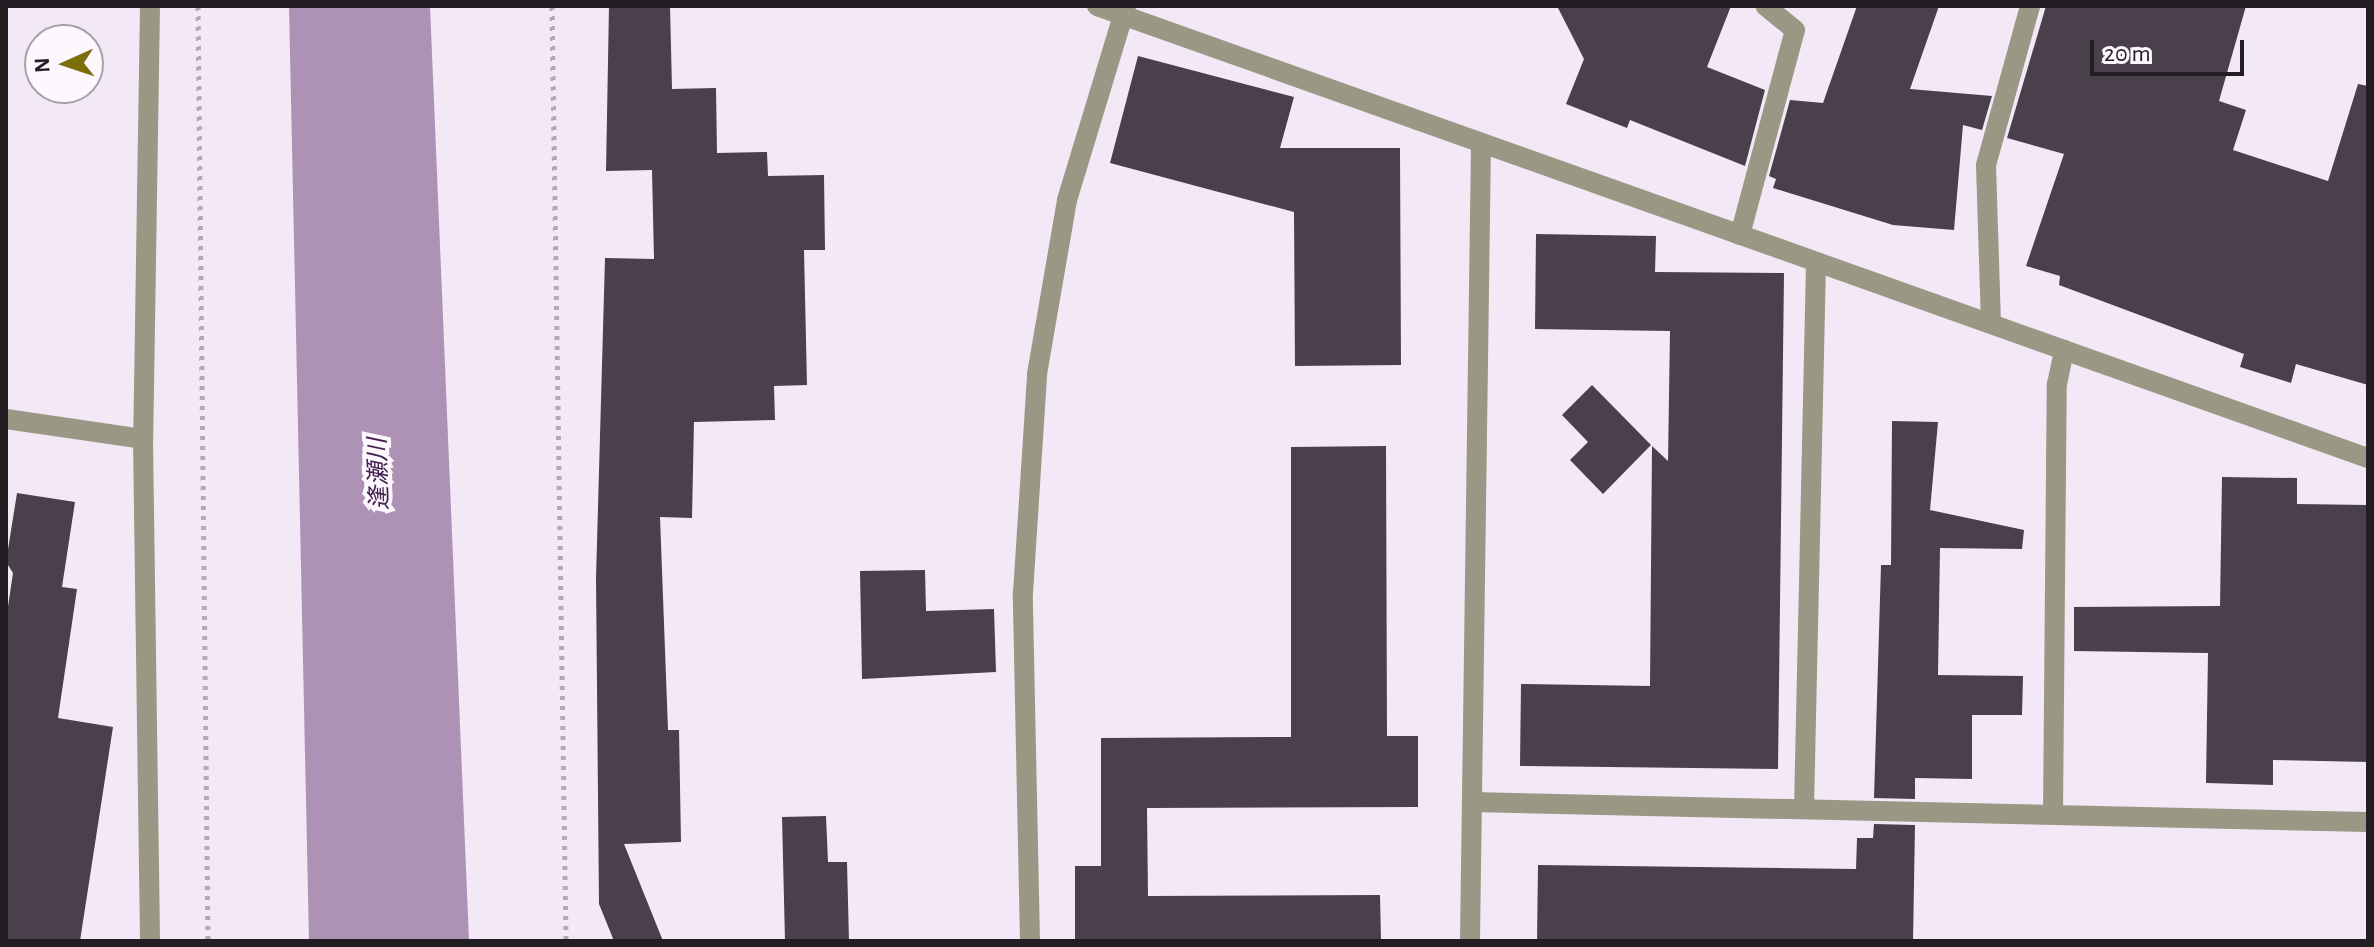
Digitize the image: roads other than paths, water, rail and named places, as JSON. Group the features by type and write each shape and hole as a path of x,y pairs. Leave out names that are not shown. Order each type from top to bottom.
{"street":[{"path":"150,6 143,439 150,941"},
{"path":"1097,6 1124,10 1481,143 2368,458"},
{"path":"1740,235 1795,30 1765,6"},
{"path":"1991,324 1986,165 2030,6"},
{"path":"1030,941 1023,593 1037,374 1067,200 1124,10"},
{"path":"1470,941 1481,143"},
{"path":"1804,809 1816,262"},
{"path":"2053,814 2057,384 2064,350"},
{"path":"6,419 143,439"},
{"path":"1472,802 2368,822"}],"water":[{"name":"逢瀬川","path":"289,6 430,6 469,941 309,941"}]}
